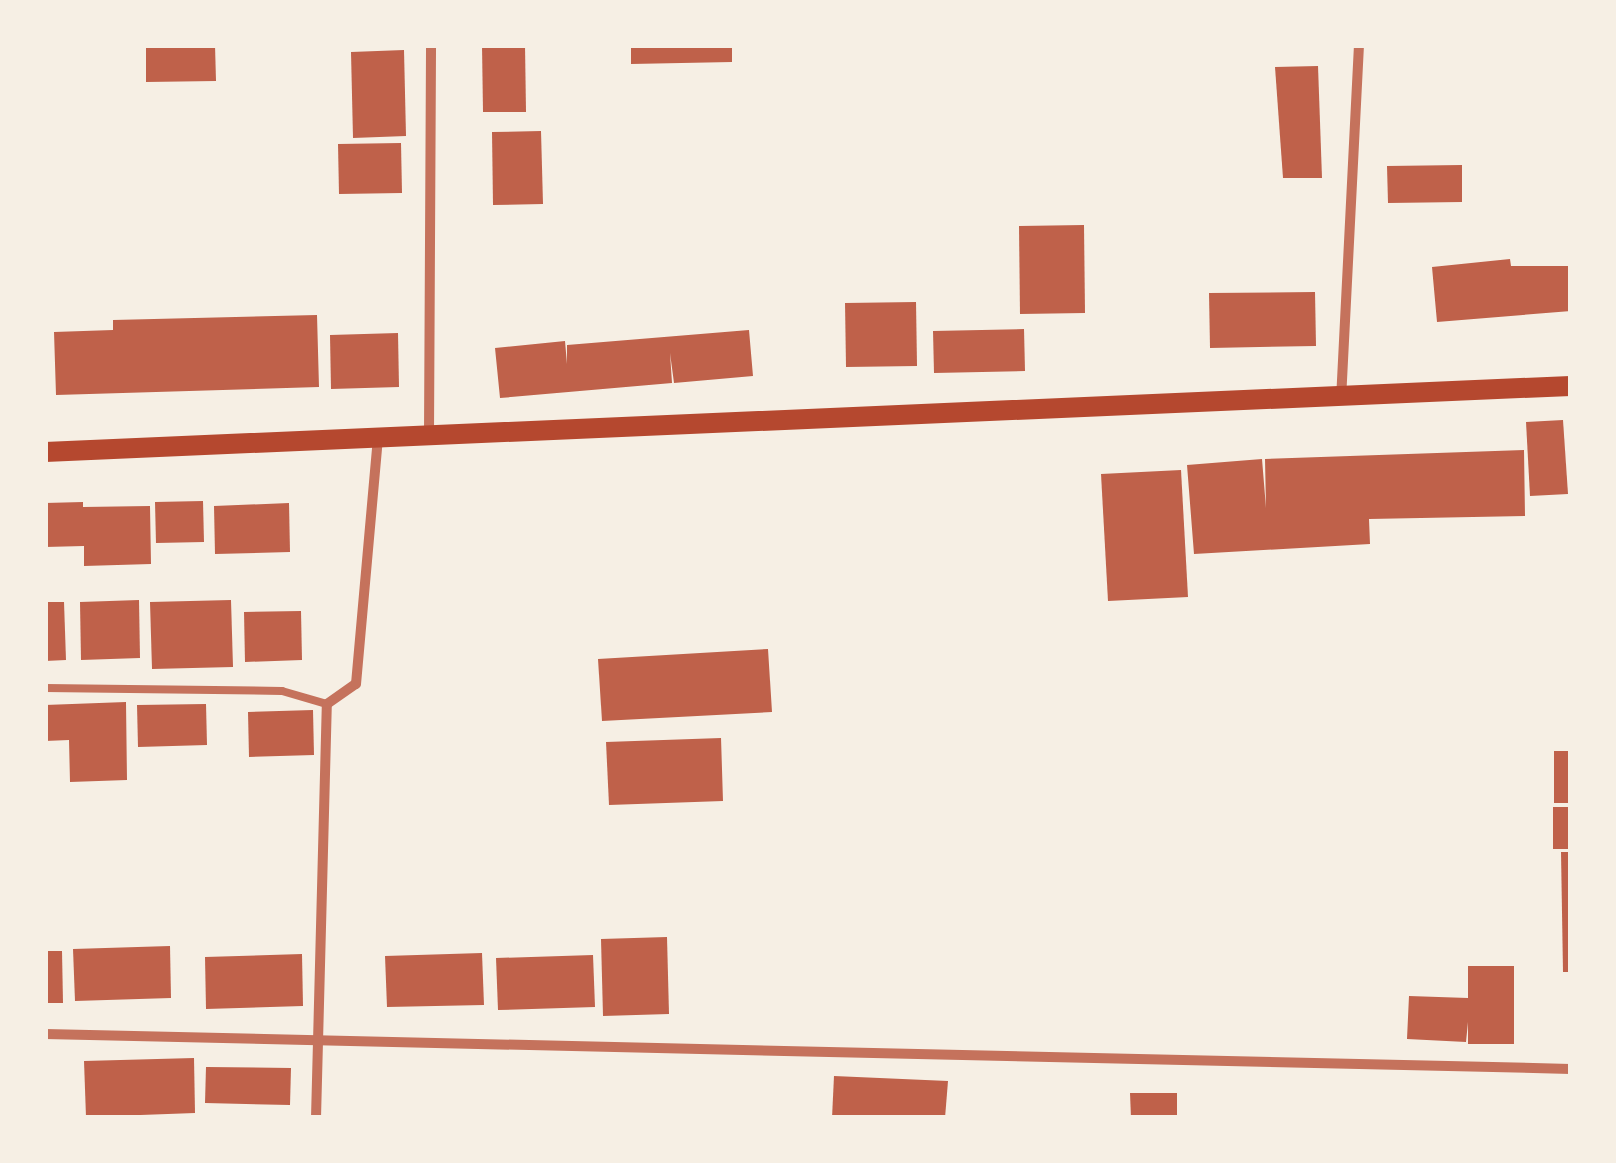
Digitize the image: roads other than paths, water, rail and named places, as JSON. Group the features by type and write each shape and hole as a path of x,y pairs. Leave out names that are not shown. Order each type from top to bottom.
{"main road":[{"path":"45,452 429,433 1341,401 1571,386"}],"street":[{"path":"429,433 431,45"},
{"path":"1341,401 1359,45"},
{"path":"316,1118 327,704 356,684 378,436"},
{"path":"45,1034 317,1044 1571,1069"}],"lane":[{"path":"45,688 282,691 327,704"}]}
